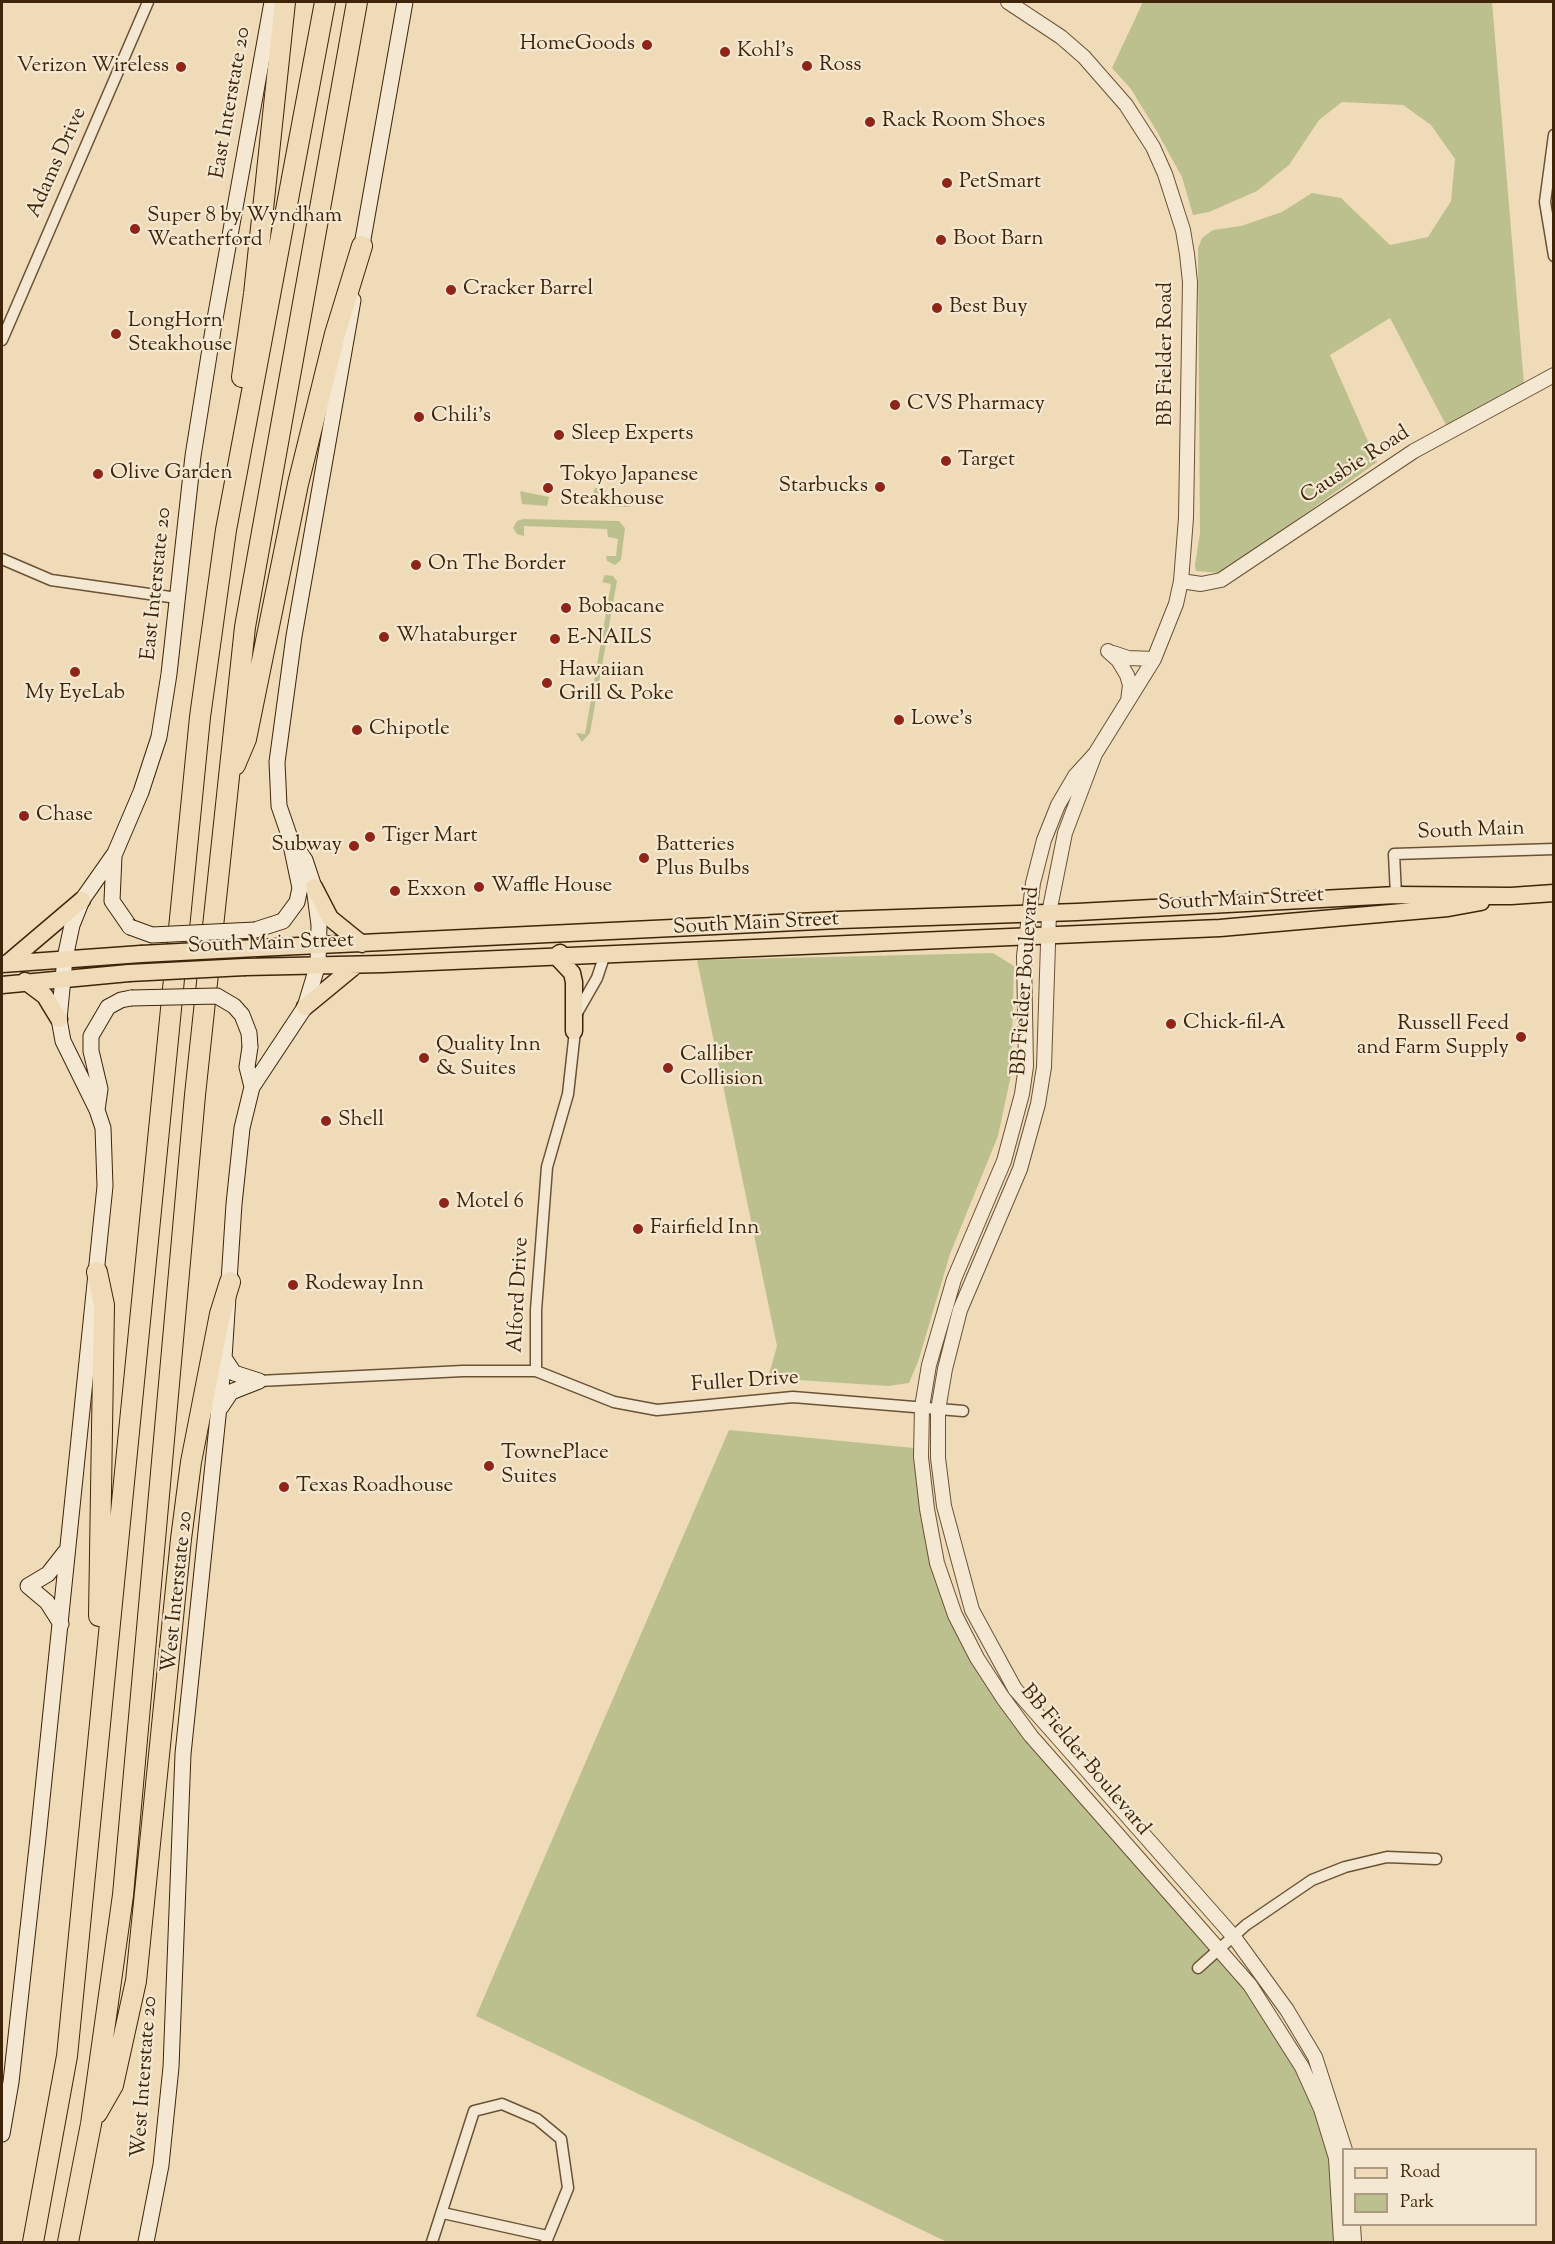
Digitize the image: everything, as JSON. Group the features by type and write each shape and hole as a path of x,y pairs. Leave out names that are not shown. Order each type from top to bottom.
{"highway":[{"path":"244,428 240,398 259,250 285,2"},
{"path":"33,2242 67,2056 200,717 226,530 325,2"},
{"path":"69,2237 91,2124 123,1895 196,1084 245,627 357,2"},
{"path":"227,784 246,739 298,484 335,334 362,246"},
{"path":"97,1272 104,1305 103,1455 100,1613 93,1702 100,1728"},
{"path":"91,2124 113,2085 135,1981 181,1539 193,1451 220,1314 230,1282"}],"main road":[{"name":"East Interstate 20","path":"64,977 65,958 72,925 82,900 115,853 141,792 159,737 170,674 194,456 213,330 272,2"},
{"path":"115,853 112,901 130,927 152,934 255,930 283,921 297,902 300,888 290,838 279,806 277,762 294,636 319,504 405,2"},
{"path":"290,838 305,860 314,887 330,918 362,944"},
{"path":"314,887 319,946 318,964"},
{"name":"South Main Street","path":"5,963 131,954 598,931 1028,914 1396,895 1511,896 1554,893"},
{"name":"South Main Street","path":"2,985 64,977 318,964 357,965 1048,933 1220,928 1448,908 1511,896"},
{"path":"5,963 82,900"},
{"path":"605,954 616,943 647,929"},
{"path":"574,1031 572,973 556,956 568,946 594,941 598,931"},
{"name":"West Interstate 20","path":"146,2242 161,2165 171,2067 183,1754 224,1358 240,1150 252,1087 305,1007 318,964"},
{"path":"305,1007 357,965"},
{"path":"2,2134 11,2082 61,1624 97,1272 106,1158 103,1128 97,1110 63,1041 59,1019 64,977"},
{"path":"25,981 45,996 59,1019"},
{"path":"97,1110 100,1089 91,1051 93,1030 108,1007 131,998 217,996 234,1006 242,1015 249,1033 250,1047 247,1067 252,1087"},
{"path":"224,1358 234,1373 259,1381"},
{"path":"219,1409 231,1392 259,1381"},
{"path":"61,1624 47,1602 28,1586 48,1574 68,1549"}],"street":[{"name":"Adams Drive","path":"2,340 148,2"},
{"name":"BB Fielder Road","path":"1008,2 1061,37 1107,80 1153,147 1183,230 1190,282 1186,518 1181,581 1176,604 1154,659 1124,711 1095,754"},
{"path":"1554,135 1545,202 1554,256"},
{"name":"Causbie Road","path":"1181,581 1201,584 1221,580 1414,452 1554,375"},
{"path":"2,559 51,580 177,598"},
{"path":"1124,711 1130,685 1123,667 1108,651 1128,658 1154,659"},
{"name":"BB Fielder Boulevard","path":"1095,754 1065,833 1049,913 1044,1067 1038,1104 1020,1169 952,1335 938,1410 938,1458 944,1506 972,1610 1015,1689 1234,1937 1287,2010 1315,2057 1344,2148"},
{"name":"BB Fielder Boulevard","path":"1095,754 1075,776 1058,805 1044,840 1028,914 1026,1066 1017,1121 1004,1161 945,1304 921,1407 921,1457 927,1509 937,1563 955,1615 977,1658 1031,1736 1250,1985 1302,2067 1321,2109 1336,2158 1341,2242"},
{"name":"South Main","path":"1396,895 1394,854 1554,849"},
{"name":"Alford Drive","path":"259,1381 463,1371 536,1371 536,1310 547,1167 567,1094 577,1013 597,978 605,954"},
{"name":"Fuller Drive","path":"536,1371 614,1402 657,1410 793,1397 963,1411"},
{"path":"1198,1968 1254,1919 1312,1880 1344,1867 1387,1857 1436,1859"},
{"path":"432,2242 474,2111 502,2104 537,2119 561,2139 568,2188 546,2239 443,2213"},
{"path":"1353,2226 1354,2242"}],"green space":[{"path":"1143,2 1492,2 1524,384 1446,425 1390,318 1330,355 1377,462 1223,573 1196,571 1195,565 1200,533 1198,248 1202,238 1213,230 1241,226 1282,212 1312,193 1341,198 1390,245 1428,237 1451,201 1455,159 1431,125 1403,105 1342,102 1319,120 1289,165 1257,191 1209,212 1193,215 1182,177 1131,89 1112,68"},
{"path":"595,488 599,488 598,497 627,502 629,492 633,494 633,502 630,507 599,506 592,498"},
{"path":"520,491 549,497 547,506 522,504"},
{"path":"523,519 619,521 625,528 621,560 615,565 607,561 606,556 616,556 618,539 608,537 607,529 524,526 524,536 517,534 513,528 517,521"},
{"path":"605,575 613,576 617,581 590,733 582,742 576,733 585,734 611,584 602,582"},
{"path":"993,953 1014,966 1011,1075 998,1136 950,1254 918,1362 909,1383 888,1386 768,1378 777,1346 697,960"},
{"path":"729,1430 914,1448 918,1496 927,1543 941,1589 969,1657 996,1700 1235,1976 1285,2045 1306,2084 1326,2147 1337,2212 1338,2242 947,2242 476,2016"}],"place":[{"name":"HomeGoods","path":"647,45"},
{"name":"Kohl's","path":"725,52"},
{"name":"Ross","path":"807,66"},
{"name":"Verizon Wireless","path":"181,67"},
{"name":"Rack Room Shoes","path":"870,122"},
{"name":"PetSmart","path":"947,183"},
{"name":"Super 8 by Wyndham Weatherford","path":"135,229"},
{"name":"Boot Barn","path":"941,240"},
{"name":"Cracker Barrel","path":"451,290"},
{"name":"Best Buy","path":"937,308"},
{"name":"LongHorn Steakhouse","path":"116,334"},
{"name":"CVS Pharmacy","path":"895,405"},
{"name":"Chili's","path":"419,417"},
{"name":"Sleep Experts","path":"559,435"},
{"name":"Target","path":"946,461"},
{"name":"Olive Garden","path":"98,474"},
{"name":"Starbucks","path":"880,487"},
{"name":"Tokyo Japanese Steakhouse","path":"548,488"},
{"name":"On The Border","path":"416,565"},
{"name":"Bobacane","path":"566,608"},
{"name":"Whataburger","path":"384,637"},
{"name":"E-NAILS","path":"555,639"},
{"name":"My EyeLab","path":"75,672"},
{"name":"Hawaiian Grill & Poke","path":"547,683"},
{"name":"Lowe's","path":"899,720"},
{"name":"Chipotle","path":"357,730"},
{"name":"Chase","path":"24,816"},
{"name":"Tiger Mart","path":"370,837"},
{"name":"Subway","path":"354,846"},
{"name":"Batteries Plus Bulbs","path":"644,858"},
{"name":"Waffle House","path":"479,887"},
{"name":"Exxon","path":"395,891"},
{"name":"Chick-fil-A","path":"1171,1024"},
{"name":"Russell Feed and Farm Supply","path":"1521,1037"},
{"name":"Quality Inn & Suites","path":"424,1058"},
{"name":"Calliber Collision","path":"668,1068"},
{"name":"Shell","path":"326,1121"},
{"name":"Motel 6","path":"444,1203"},
{"name":"Fairfield Inn","path":"638,1229"},
{"name":"Rodeway Inn","path":"293,1285"},
{"name":"TownePlace Suites","path":"489,1466"},
{"name":"Texas Roadhouse","path":"284,1487"}]}
